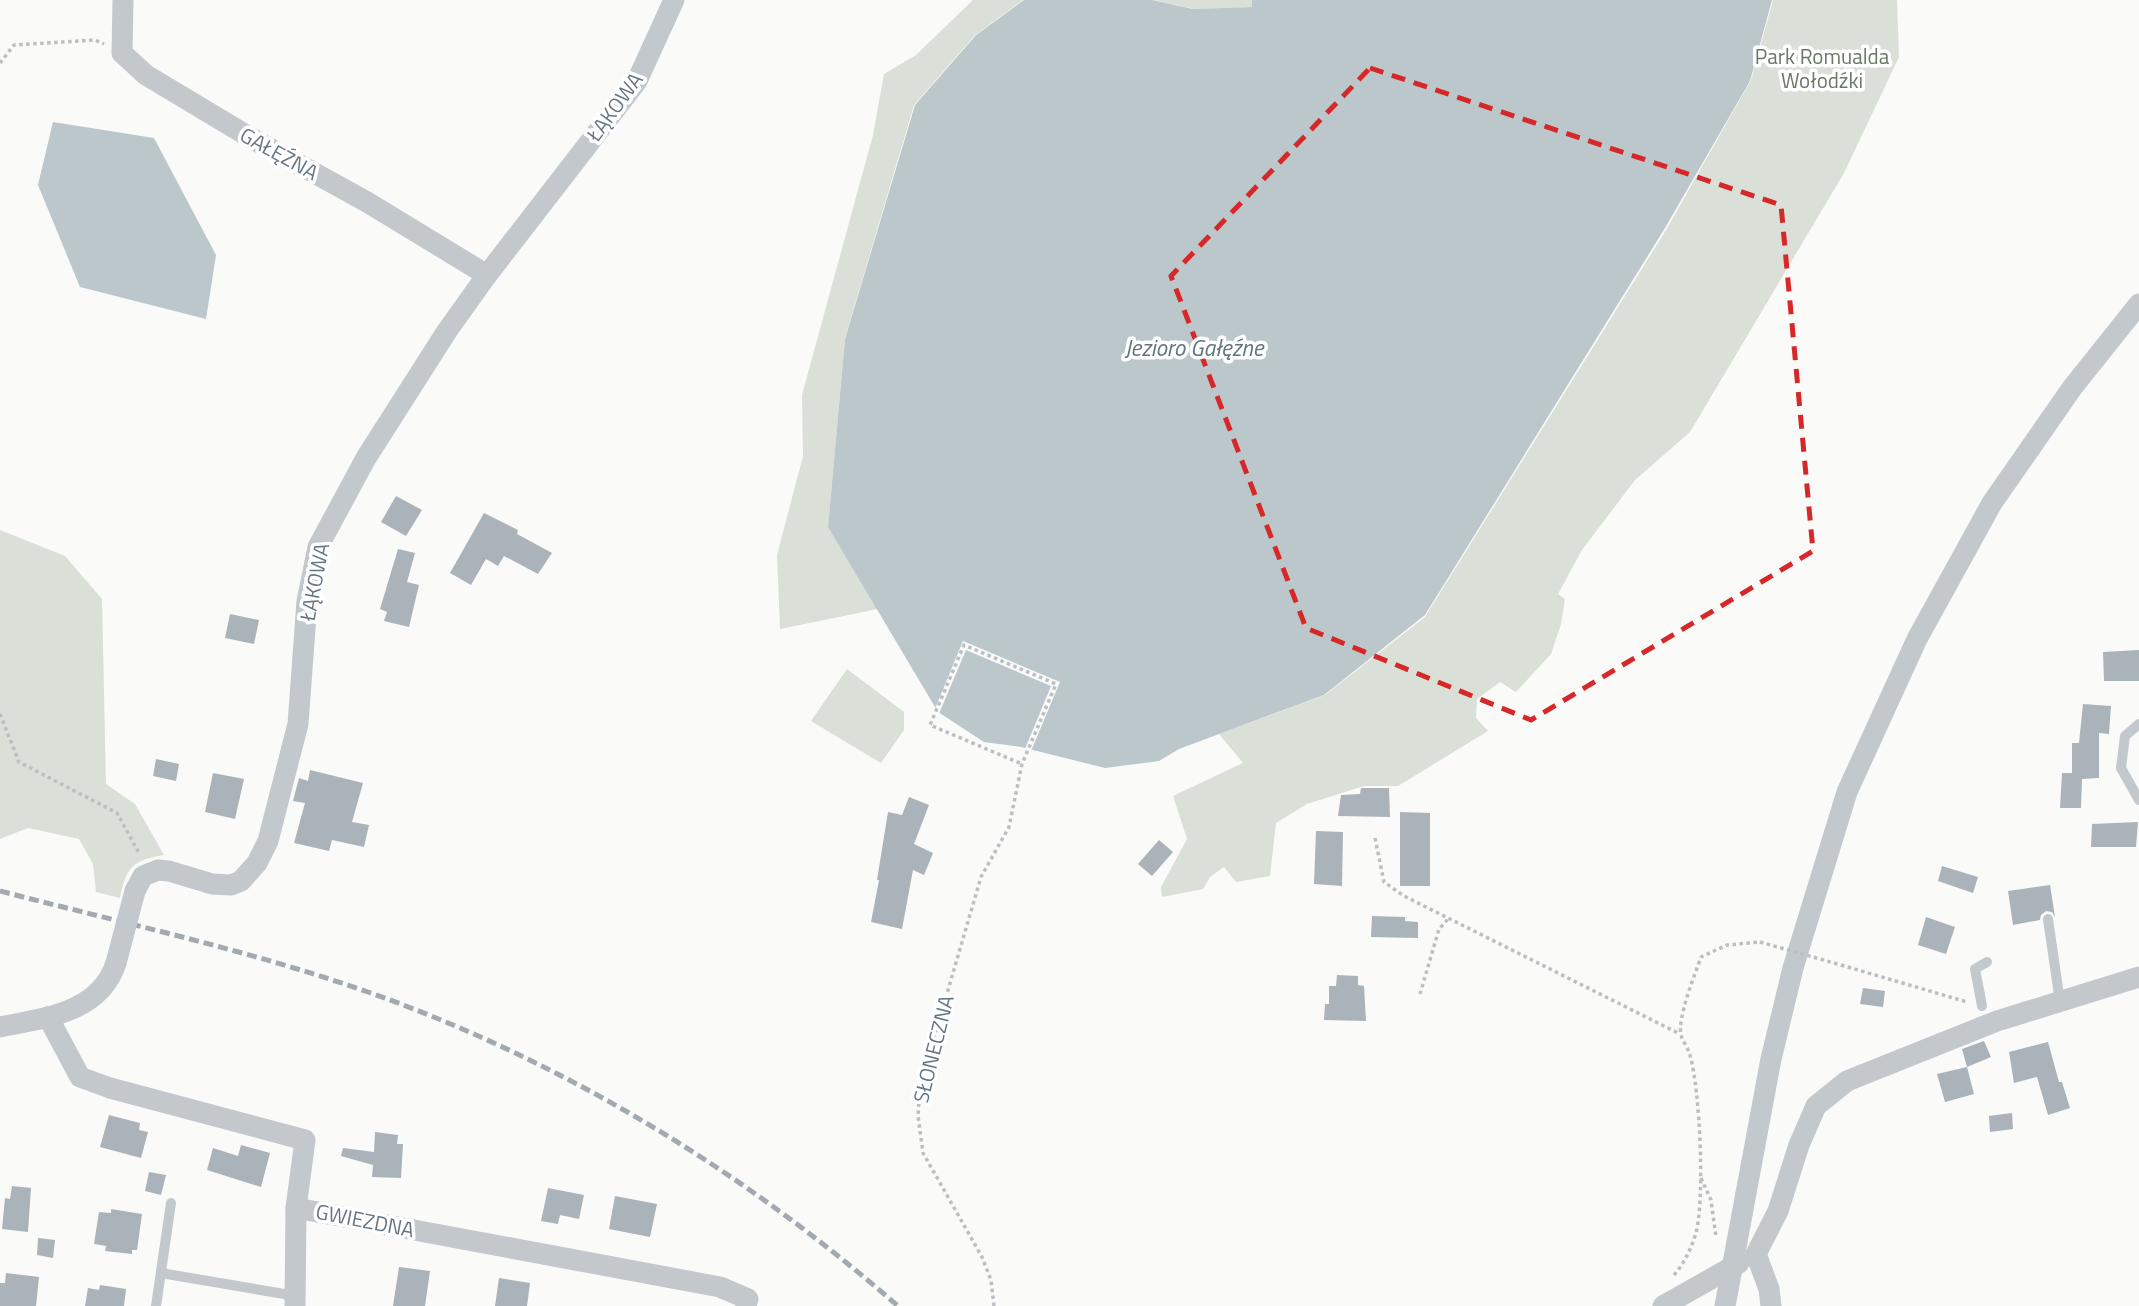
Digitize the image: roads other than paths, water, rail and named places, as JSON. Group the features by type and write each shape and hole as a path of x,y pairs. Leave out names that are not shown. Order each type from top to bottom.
{"street":[{"name":"GAŁĘŹNA","path":"123,0 122,52 146,75 251,138 368,202 487,275"},
{"name":"ŁĄKOWA","path":"48,1017 75,1008 104,987 116,963 139,879 149,873 169,871 212,884 231,885 241,881 249,873 263,852 298,724 307,601 318,547 366,458 447,331 636,81 674,0"},
{"path":"1725,1306 1771,1059 1793,968 1847,792 1917,639 1992,503 2072,388 2139,304"},
{"path":"1663,1306 1756,1254 1778,1211 1798,1145 1816,1106 1847,1081 1997,1021 2139,977"},
{"path":"0,1027 48,1017"},
{"name":"GWIEZDNA","path":"48,1017 80,1077 110,1088 305,1140 296,1208 720,1287 748,1299 746,1306"},
{"path":"295,1301 296,1208"},
{"path":"1756,1254 1769,1289 1771,1306"}],"lane":[{"path":"2139,724 2125,736 2121,768 2139,800"},
{"path":"2048,919 2060,1002"},
{"path":"1982,1006 1975,969 1987,962"},
{"path":"156,1306 171,1203"},
{"path":"161,1273 295,1301"}],"water":[{"name":"Jezioro Gałęźne","path":"1024,0 1152,0 1193,9 1252,7 1252,0 1772,0 1750,81 1665,228 1425,615 1324,695 1179,749 1159,761 1105,768 1021,747 984,742 938,712 828,527 845,339 915,105 976,35"},
{"path":"53,122 154,138 216,255 206,319 80,287 38,185"}],"railway":[{"path":"0,891 231,950 323,977 440,1020 511,1051 648,1124 713,1165 777,1209 898,1306"}],"park label":[{"name":"Park Romualda Wołodźki","path":"1822,69"}]}
